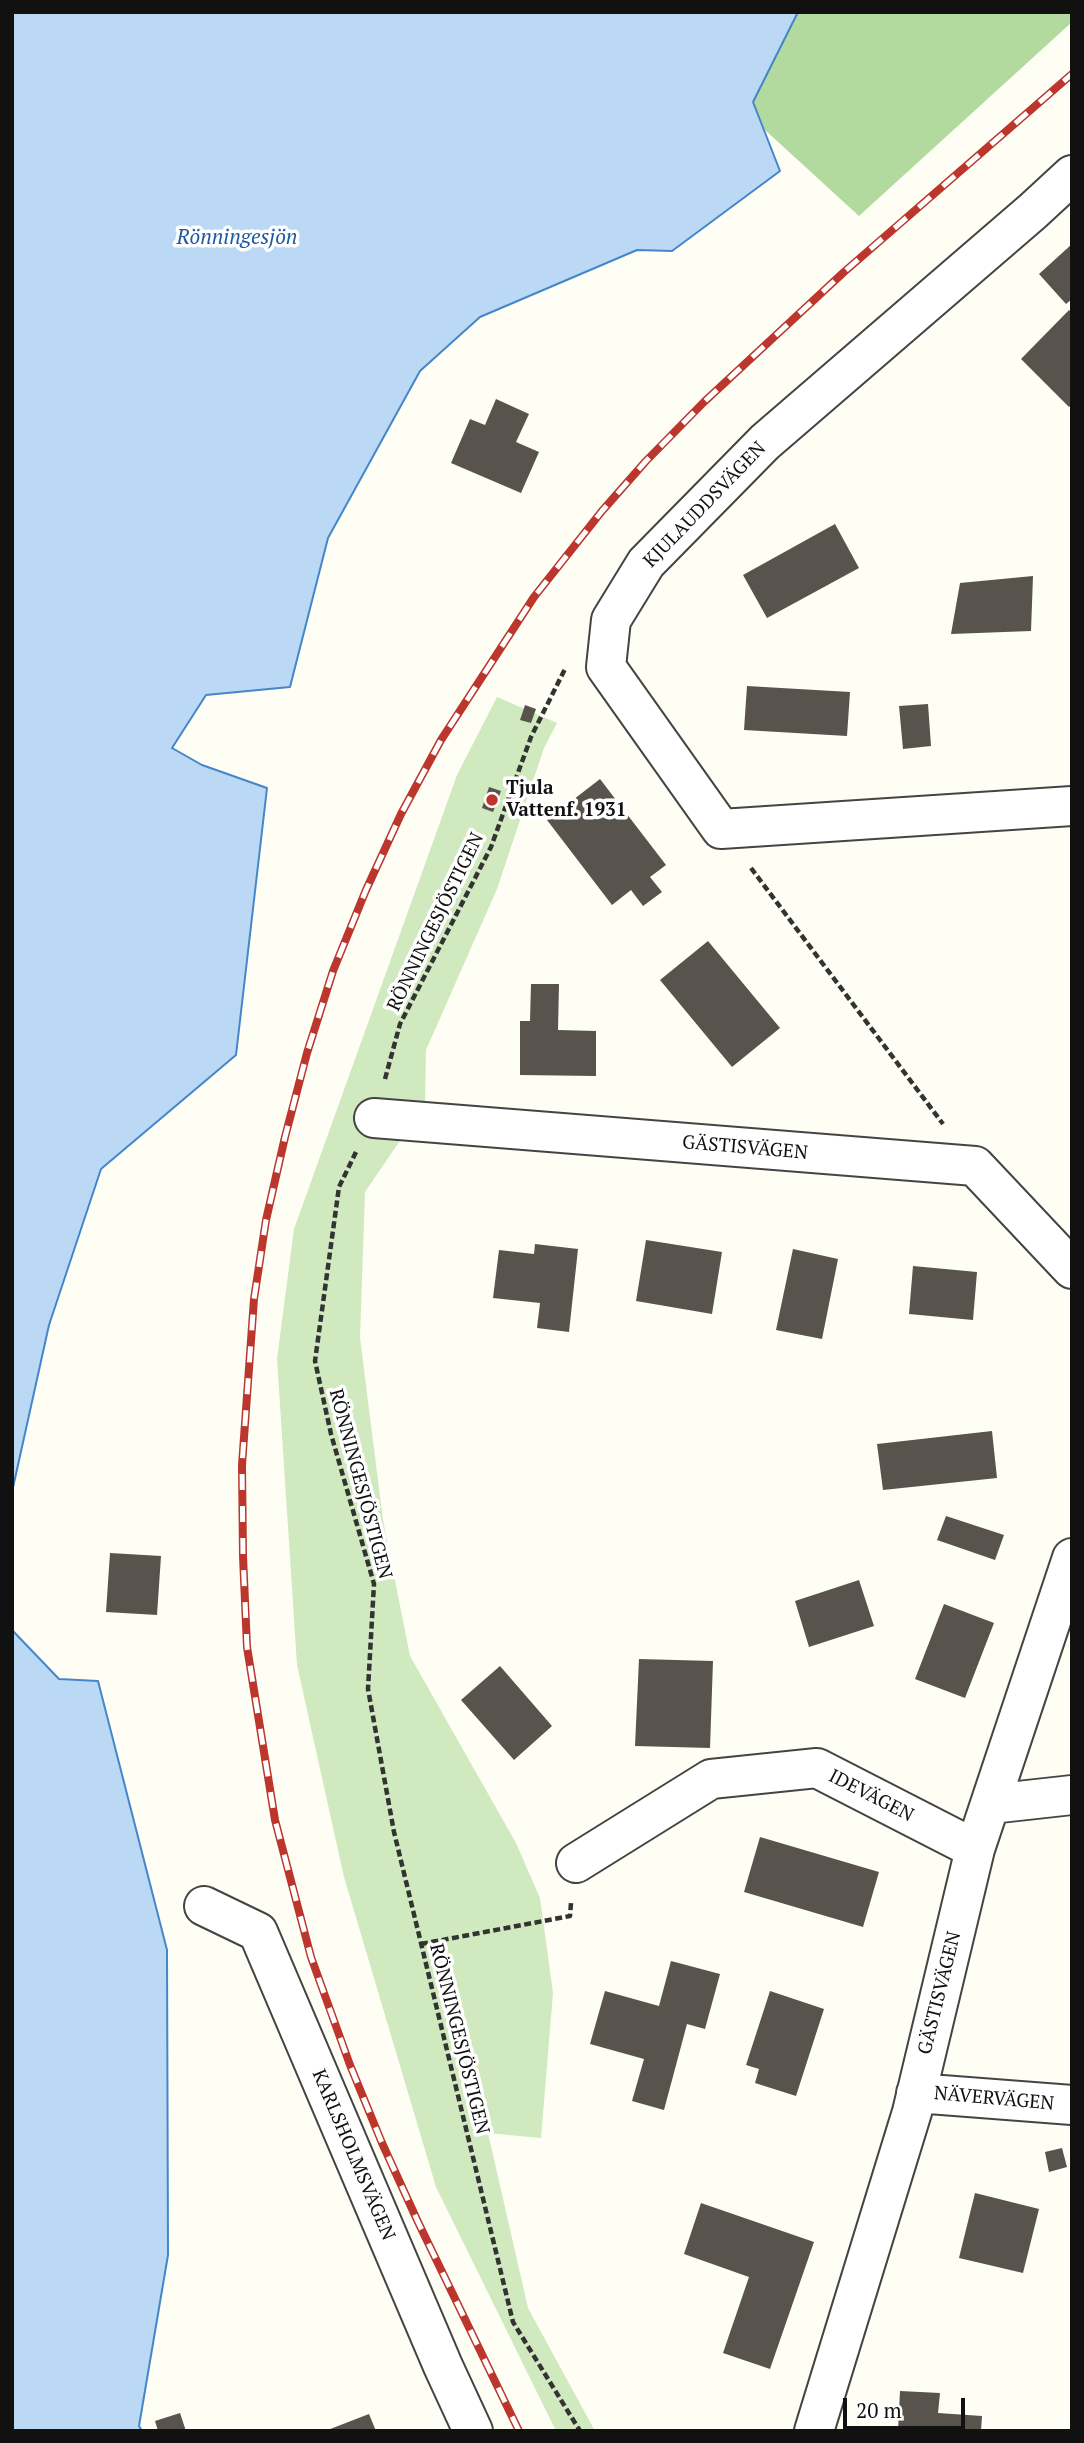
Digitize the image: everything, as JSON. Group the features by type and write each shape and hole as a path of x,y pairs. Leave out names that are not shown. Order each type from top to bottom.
{"street":[{"name":"KJULAUDDSVÄGEN","path":"721,829 606,667 611,620 646,563 765,442 1072,175"},
{"path":"721,829 1072,806"},
{"name":"GÄSTISVÄGEN","path":"374,1118 975,1166"},
{"path":"975,1166 1072,1269"},
{"name":"GÄSTISVÄGEN","path":"814,2431 912,2112 975,1849 1072,1558"},
{"name":"IDEVÄGEN","path":"576,1863 710,1779 817,1768 975,1849"},
{"path":"991,1804 1072,1795"},
{"name":"KARLSHOLMSVÄGEN","path":"204,1906 258,1932 473,2431"},
{"name":"NÄVERVÄGEN","path":"916,2093 1072,2105"}],"path":[{"name":"RÖNNINGESJÖSTIGEN","path":"567,666 531,737 491,847 400,1024 374,1118 339,1186 315,1361 331,1434 374,1584 368,1689 394,1832 513,2322 579,2431"},
{"path":"721,829 975,1166"},
{"path":"421,1944 570,1916 576,1863"}],"green space":[{"path":"798,12 1072,12 1072,22 859,216 765,130 753,102"},
{"path":"497,697 557,723 544,748 497,889 426,1050 425,1104 365,1192 360,1338 383,1520 410,1656 516,1843 540,1898 553,1993 541,2138 488,2133 528,2308 595,2431 556,2431 436,2187 344,1877 297,1665 277,1359 294,1229 457,775"}],"water":[{"name":"Rönningesjön","path":"12,12 798,12 753,102 780,171 672,251 637,250 480,317 420,371 328,538 290,687 206,695 172,748 202,765 267,788 236,1055 101,1169 49,1325 12,1492"},
{"path":"12,1630 59,1679 98,1681 167,1950 168,2255 139,2426 142,2431 12,2431"}],"building":[{"path":"1072,244 1072,299 1066,304 1039,274"},
{"path":"1069,310 1072,313 1072,404 1069,407 1021,359"},
{"path":"496,399 529,414 516,442 539,452 521,493 451,463 470,419 485,425"},
{"path":"835,524 859,568 767,618 743,575"},
{"path":"1033,576 1031,631 951,634 960,583"},
{"path":"747,686 850,692 847,736 744,730"},
{"path":"928,704 931,746 903,749 899,706"},
{"path":"525,705 536,709 531,723 520,720"},
{"path":"600,779 666,865 650,877 662,892 643,906 631,890 612,905 547,820"},
{"name":"Tjula Vattenf. 1931","path":"489,787 501,791 493,812 482,808"},
{"path":"708,941 780,1028 732,1067 660,980"},
{"path":"531,984 559,984 558,1030 596,1031 596,1076 520,1075 520,1021 530,1021"},
{"path":"646,1240 722,1252 712,1314 636,1301"},
{"path":"535,1244 578,1249 569,1332 537,1328 540,1303 493,1298 499,1250 534,1254"},
{"path":"793,1249 838,1259 822,1339 776,1330"},
{"path":"913,1266 977,1272 973,1320 909,1314"},
{"path":"992,1431 997,1478 883,1490 877,1444"},
{"path":"946,1516 1004,1535 995,1560 937,1540"},
{"path":"110,1553 161,1556 157,1615 106,1612"},
{"path":"859,1580 874,1626 809,1647 795,1601"},
{"path":"944,1604 994,1623 965,1698 915,1679"},
{"path":"639,1659 713,1661 710,1748 635,1746"},
{"path":"500,1666 552,1726 514,1760 461,1700"},
{"path":"760,1837 879,1872 863,1927 744,1892"},
{"path":"671,1961 720,1974 705,2029 687,2024 664,2110 632,2101 644,2059 590,2044 605,1991 659,2006"},
{"path":"770,1991 824,2009 796,2096 755,2083 759,2069 746,2065"},
{"path":"1062,2148 1067,2167 1049,2172 1045,2152"},
{"path":"975,2193 1039,2209 1023,2273 959,2258"},
{"path":"701,2203 814,2242 770,2369 723,2353 749,2277 684,2254"},
{"path":"900,2391 940,2393 938,2413 982,2416 981,2431 898,2431"},
{"path":"180,2413 186,2431 158,2431 155,2421"},
{"path":"369,2414 376,2431 325,2431"}],"railway":[{"path":"519,2431 418,2222 350,2065 311,1957 275,1820 247,1647 242,1465 254,1299 266,1220 285,1137 307,1053 333,971 401,814 441,740 534,597 602,511 704,402 844,272 1072,74"}],"place":[{"name":"Tjula Vattenf. 1931","path":"492,800"}]}
